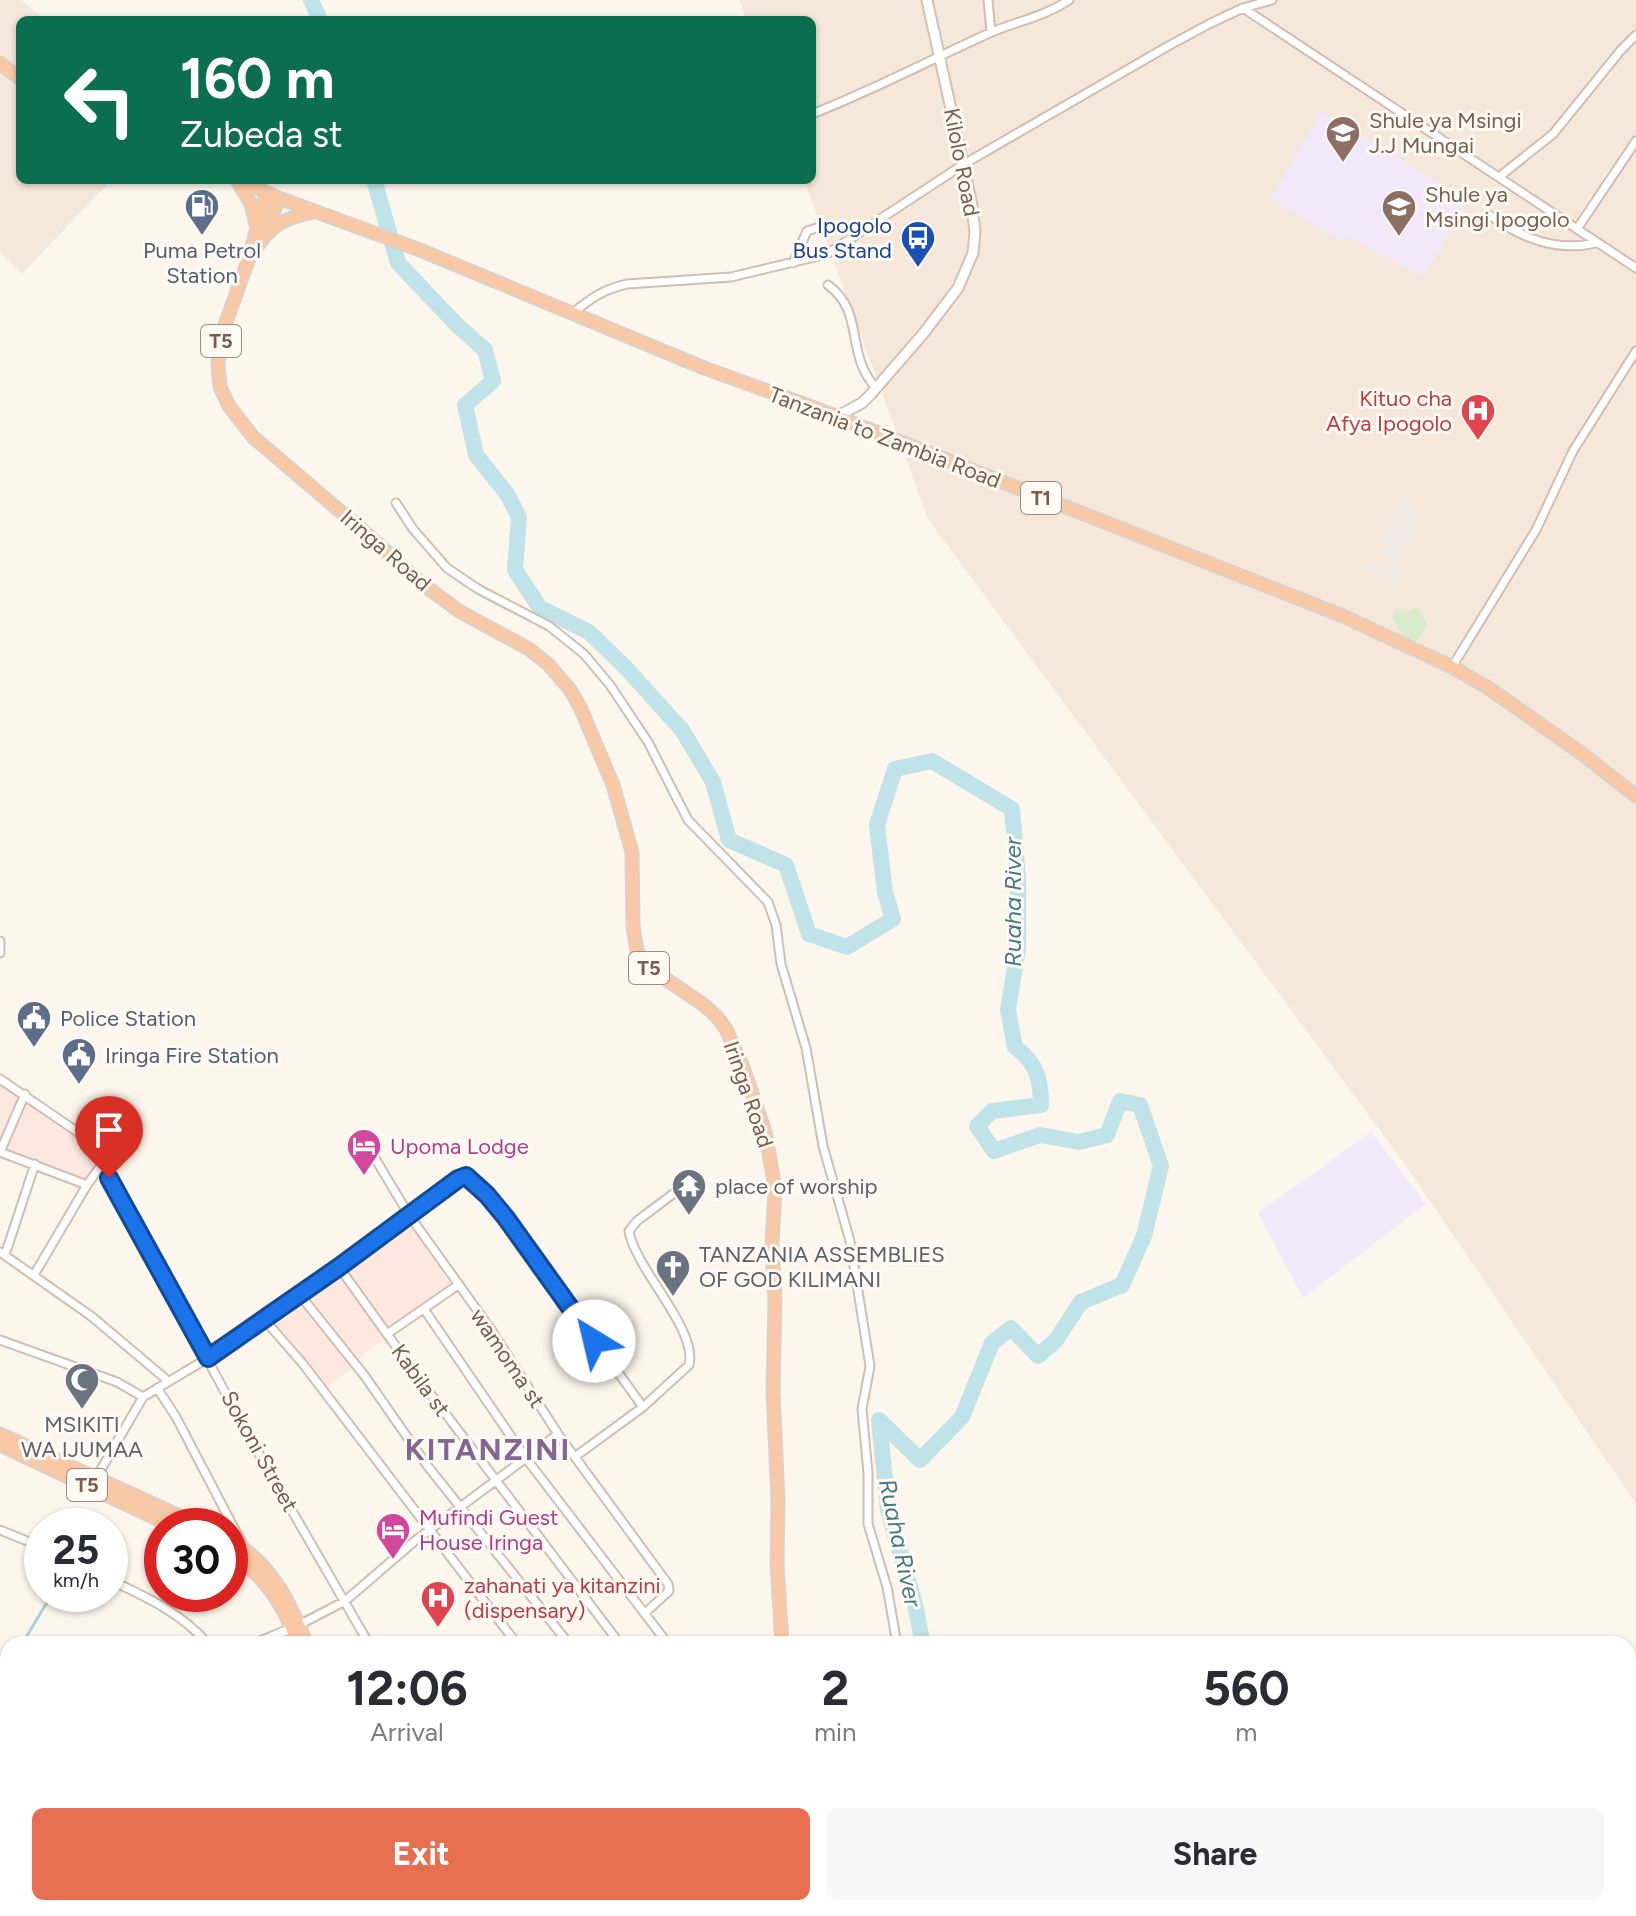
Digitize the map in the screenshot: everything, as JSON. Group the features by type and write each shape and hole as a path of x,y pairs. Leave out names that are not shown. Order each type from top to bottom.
{"highway":[{"path":"0,63 16,76"},
{"path":"239,184 251,204 256,225"},
{"name":"T1","path":"246,184 315,211"},
{"name":"T5","path":"249,258 266,193"},
{"name":"T5","path":"249,258 263,236 279,198"},
{"path":"263,236 278,223 315,211"},
{"name":"Tanzania to Zambia Road","path":"315,211 420,250 691,363 1343,616 1452,667 1534,718 1636,796"},
{"name":"Iringa Road","path":"249,258 221,336 218,365 220,387 240,423 421,583 459,611 522,644 549,665 561,679 581,709 619,804 632,852 633,926 637,951 648,967 704,1005 726,1029 744,1070 765,1132 775,1188 772,1245 775,1300 773,1391 782,1636"},
{"name":"T5","path":"0,1434 162,1508"},
{"name":"T5","path":"0,1445 144,1513"},
{"path":"248,1565 302,1636"},
{"path":"296,1626 297,1636"}],"main road":[{"name":"Kilolo Road","path":"836,417 862,403 876,388 946,306 971,261 975,232 964,164 927,0"}],"street":[{"path":"988,0 991,32"},
{"path":"816,112 991,32 1041,17 1069,0"},
{"path":"573,313 597,293 610,288 627,284 709,281 833,251 964,164 1170,45 1243,8 1272,0"},
{"path":"1243,8 1636,268"},
{"path":"1499,177 1553,134 1636,35"},
{"path":"1577,229 1636,141"},
{"path":"1491,216 1535,241 1575,246 1596,243"},
{"path":"793,263 807,231 823,226"},
{"path":"828,285 838,292 850,310 857,356 864,373 876,388"},
{"path":"1452,667 1536,530 1573,451 1636,351"},
{"path":"396,503 413,529 447,568 478,589 549,626 584,654 610,685 648,742 688,820 768,902 776,925 781,964 806,1048 823,1146 850,1241 870,1366 862,1409 868,1473 868,1524 887,1587 896,1636"},
{"path":"0,941 0,953"},
{"name":"Sokoni Street","path":"0,1079 82,1135 102,1164 247,1433 365,1636"},
{"path":"25,1094 0,1152 87,1185"},
{"name":"wamoma st","path":"370,1150 409,1215 492,1331 558,1434 668,1584 666,1597 645,1613"},
{"path":"35,1164 2,1253 91,1316 167,1380"},
{"path":"34,1275 102,1164"},
{"path":"96,1478 143,1397 208,1358 466,1176 506,1218 643,1407"},
{"path":"576,1456 643,1407 689,1365 691,1354 629,1231 637,1221 697,1176"},
{"name":"Kabila st","path":"339,1267 495,1481 614,1636"},
{"path":"387,1334 458,1285"},
{"path":"300,1295 364,1375 426,1464 563,1636"},
{"path":"424,1309 525,1457 662,1636"},
{"path":"264,1319 303,1364 511,1636"},
{"path":"0,1340 117,1382 143,1397"},
{"path":"157,1388 176,1417 217,1508"},
{"path":"273,1636 345,1601 429,1531 558,1434"},
{"path":"0,1530 24,1540"},
{"path":"128,1588 184,1621 200,1636"}],"shaded area":[{"path":"0,0 21,0 40,16 16,16 16,184 107,184 22,274 0,252"},
{"path":"739,0 1636,0 1636,1504 1402,1160 928,519 805,184 816,184 816,16 745,16"},
{"path":"1322,111 1468,201 1424,277 1346,236 1342,242 1270,198"},
{"path":"1400,501 1422,511 1399,564 1378,555"},
{"path":"1369,562 1384,568 1387,564 1404,571 1398,583 1366,568"},
{"path":"0,1082 81,1138 97,1164 87,1183 0,1156"},
{"path":"1371,1132 1426,1204 1303,1298 1258,1213"},
{"path":"410,1226 452,1286 325,1389 271,1318"}],"green space":[{"path":"1418,607 1428,625 1415,643 1402,634 1392,617 1395,609 1406,612"}],"waterway":[{"name":"Ruaha River","path":"311,0 318,16"},
{"name":"Ruaha River","path":"375,184 398,263 485,350 493,381 465,405 476,455 507,494 519,517 515,570 540,608 589,632 682,730 713,782 729,840 786,865 809,934 847,947 893,919 885,892 877,825 895,769 932,761 1012,809 1018,878 1018,949 1008,1010 1015,1047 1028,1059 1036,1073 1041,1105 992,1111 977,1126 994,1151 1040,1135 1079,1142 1107,1135 1120,1101 1140,1105 1161,1166 1144,1236 1122,1285 1081,1302 1056,1340 1038,1356 1011,1328 992,1343 962,1417 920,1460 879,1420 888,1510 921,1636"},
{"path":"27,1636 41,1612"}],"place":[{"name":"Shule ya Msingi J.J Mungai","path":"1343,164"},
{"name":"Puma Petrol Station","path":"202,237"},
{"name":"Shule ya Msingi Ipogolo","path":"1399,238"},
{"name":"Ipogolo Bus Stand","path":"918,269"},
{"name":"Kituo cha Afya Ipogolo","path":"1478,442"},
{"name":"Police Station","path":"34,1049"},
{"name":"Iringa Fire Station","path":"79,1086"},
{"name":"Upoma Lodge","path":"364,1177"},
{"name":"place of worship","path":"689,1217"},
{"name":"TANZANIA ASSEMBLIES OF GOD KILIMANI","path":"673,1298"},
{"name":"MSIKITI WA IJUMAA","path":"82,1411"},
{"name":"Mufindi Guest House Iringa","path":"393,1561"},
{"name":"zahanati ya kitanzini (dispensary)","path":"438,1629"}],"district":[{"name":"KITANZINI","path":"488,1450"}],"route":[{"path":"109,1178 208,1358 466,1176 506,1218 594,1341"}]}
